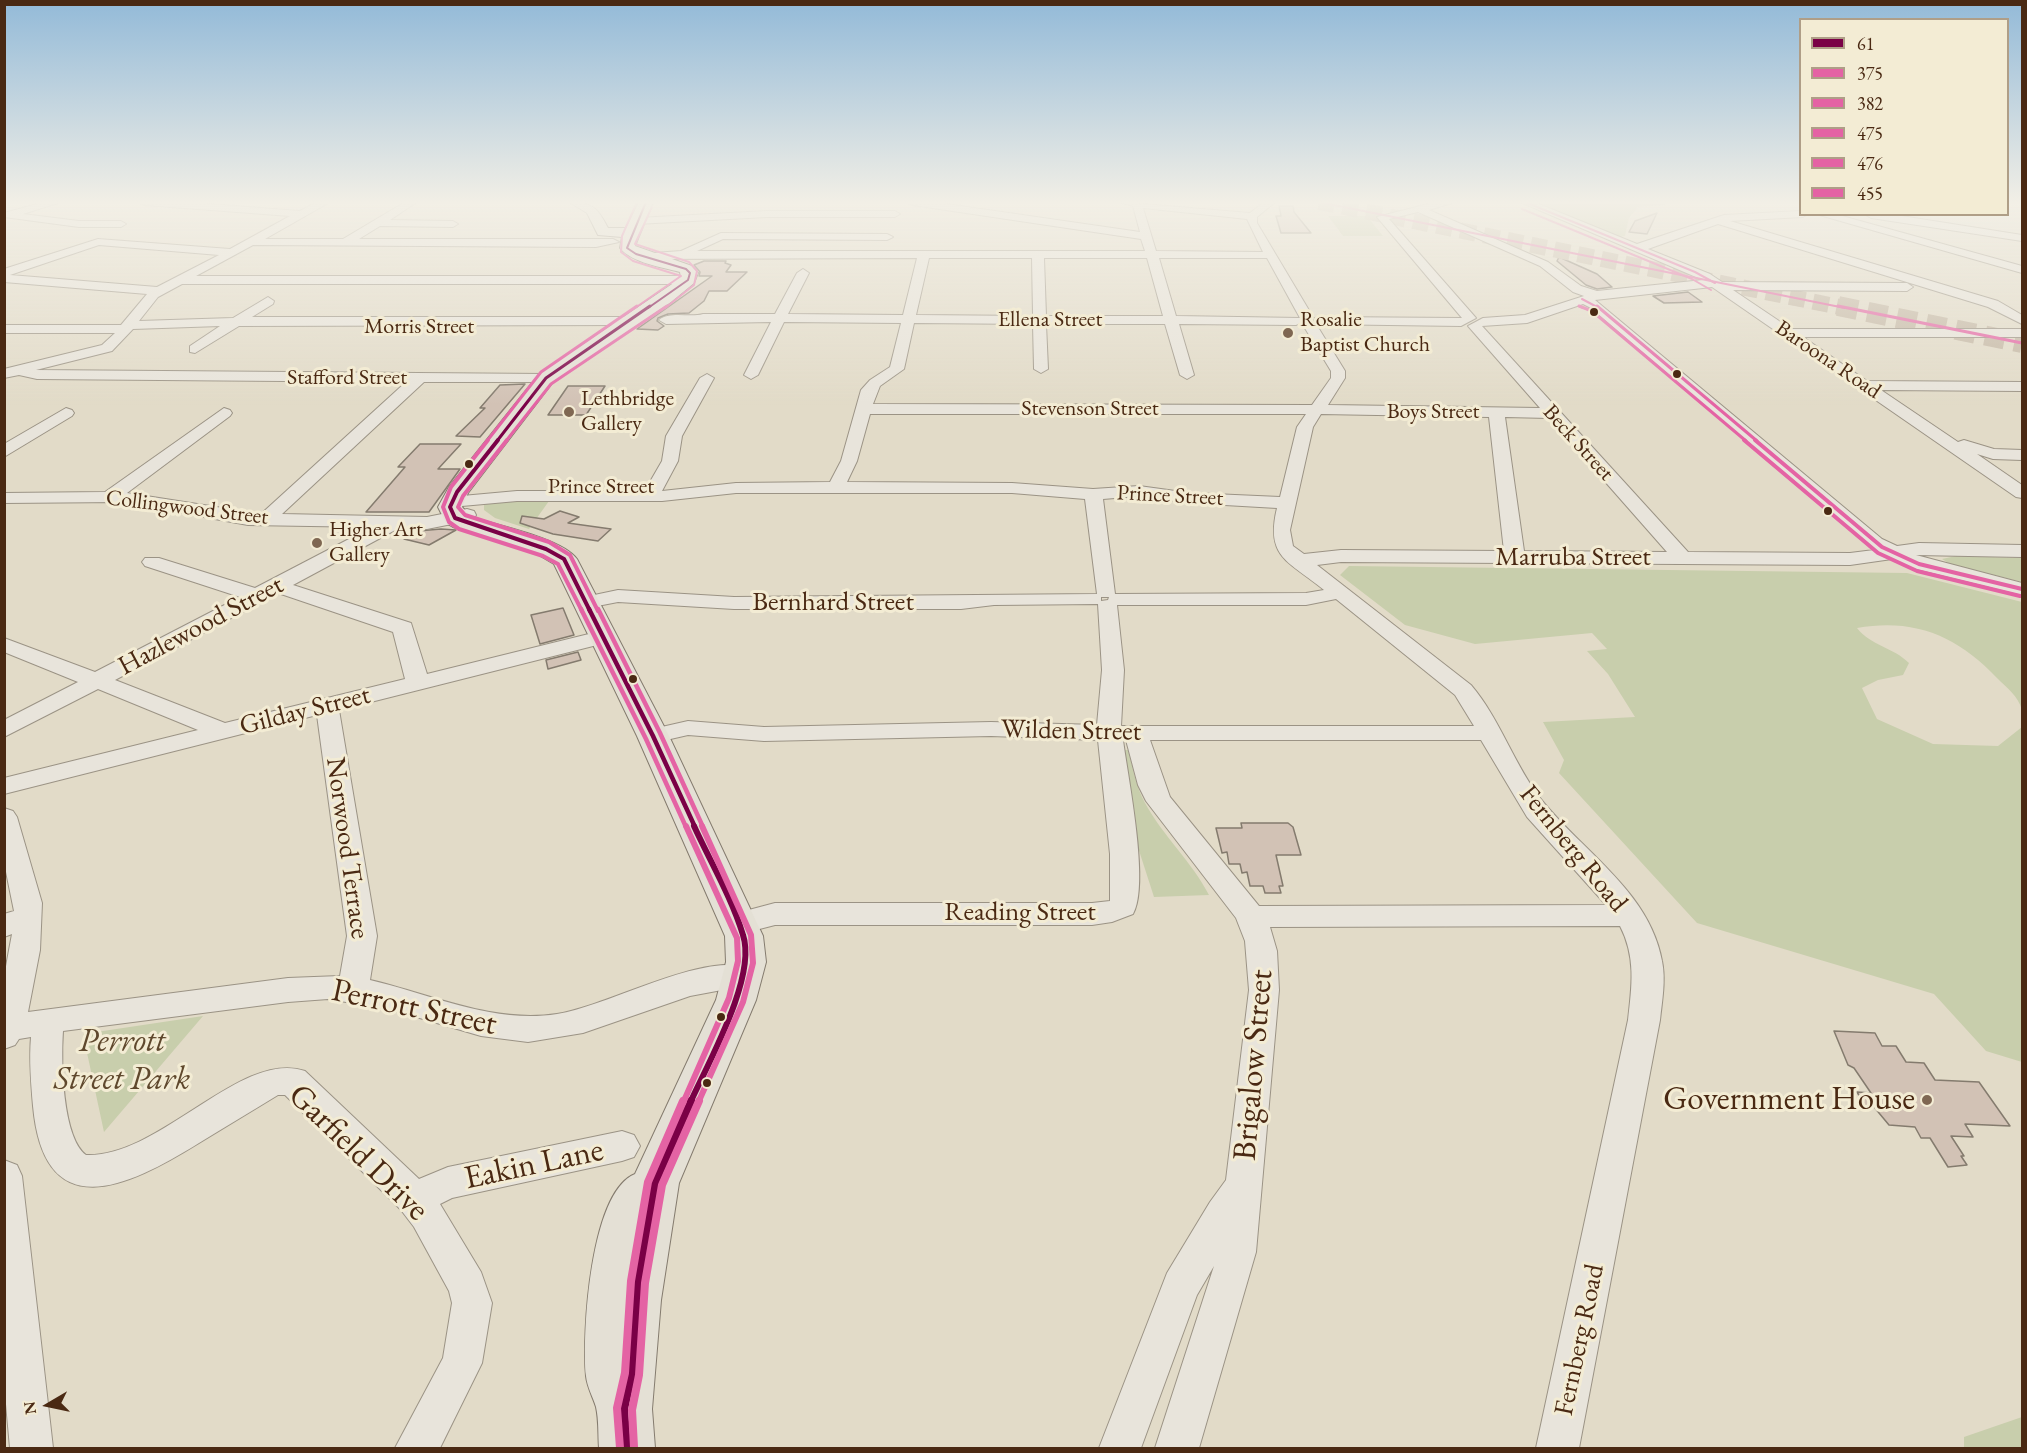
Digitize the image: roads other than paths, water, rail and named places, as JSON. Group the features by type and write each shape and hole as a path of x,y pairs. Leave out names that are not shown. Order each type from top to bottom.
{"main road":[{"path":"626,1429 638,1282 653,1206 655,1183 726,1024 743,976 747,955 740,923 595,616 564,559 461,507 546,378 687,280 690,276 687,270"}],"street":[{"path":"4,374 103,350 112,345 146,301 157,291 196,270"},
{"path":"835,490 853,473 849,461 870,388 897,370 920,270"},
{"path":"1038,270 1041,369"},
{"path":"1156,270 1187,375"},
{"name":"Fernberg Road","path":"1279,270 1338,371 1338,378 1305,427 1287,502 1281,543 1297,561 1463,690 1474,703 1535,810 1598,876 1628,915 1642,941 1647,959 1649,981 1645,1010 1558,1449"},
{"name":"Beck Street","path":"1427,270 1551,413 1683,558"},
{"path":"1552,270 1588,297 1859,530 1904,555 2022,589"},
{"name":"Baroona Road","path":"1689,270 1718,285 2022,494"},
{"path":"1879,270 1994,304 2022,320"},
{"path":"751,375 803,273"},
{"path":"4,278 157,291"},
{"path":"177,280 687,280"},
{"name":"Ellena Street","path":"666,320 1472,322 1527,319 1588,297 1718,285 1932,286"},
{"path":"195,349 268,301"},
{"name":"Ellena Street","path":"630,321 703,318 779,320"},
{"name":"Ellena Street","path":"630,321 703,318"},
{"name":"Morris Street","path":"4,329 235,323 249,326 630,321"},
{"path":"1788,333 2022,333"},
{"name":"Stafford Street","path":"22,371 37,375 147,377 546,378"},
{"name":"Stafford Street","path":"4,380 122,380 147,377"},
{"path":"265,520 419,378"},
{"path":"656,487 670,461 674,438 715,378"},
{"path":"1869,388 2022,386"},
{"path":"1869,388 2022,390"},
{"name":"Stevenson Street","path":"864,409 1316,410"},
{"name":"Boys Street","path":"1316,410 1551,413"},
{"path":"1496,412 1515,558"},
{"path":"4,452 66,413"},
{"path":"111,496 224,414"},
{"path":"1931,431 1987,453 2022,455"},
{"name":"Prince Street","path":"461,507 488,493 524,488 705,487 719,494"},
{"name":"Prince Street","path":"488,493 517,496 662,496 835,490 1052,490 1093,494 1139,491 1191,498 1287,502"},
{"path":"1093,494 1113,670 1108,718 1124,733"},
{"name":"Collingwood Street","path":"4,498 111,496 228,517 265,520 432,523 461,507"},
{"name":"Prince Street","path":"461,507 517,496"},
{"name":"Hazlewood Street","path":"4,730 401,521"},
{"name":"Marruba Street","path":"1297,561 1341,556 1683,558 1880,562 1904,555 1958,551 2022,551"},
{"path":"152,562 258,596"},
{"path":"277,586 404,628 418,683"},
{"name":"Bernhard Street","path":"744,593 943,594 994,599 1306,599 1338,593"},
{"name":"Bernhard Street","path":"595,616 616,604 672,601 966,603 994,599"},
{"name":"Gilday Street","path":"4,786 418,683 595,616"},
{"path":"4,644 225,732"},
{"name":"Norwood Terrace","path":"327,706 362,936 353,989"},
{"name":"Wilden Street","path":"653,736 688,728 764,734 991,729 1124,733 1490,732"},
{"name":"Brigalow Street","path":"1124,733 1159,801 1250,917 1262,946 1264,977 1237,1252 1177,1449"},
{"name":"Reading Street","path":"740,923 775,914 1092,914 1120,909 1126,901 1124,733"},
{"path":"4,817 26,892 16,921 6,1032"},
{"path":"1250,917 1628,915"},
{"name":"Perrott Street","path":"6,1032 50,1020 89,1013 306,989 353,989 501,1027 529,1029 590,1019 711,978 743,976"},
{"name":"Garfield Drive","path":"50,1020 45,1041 50,1108 58,1149 68,1164 83,1170 104,1172 123,1167 144,1158 266,1085 286,1080 293,1081 414,1198 427,1215 467,1285 472,1303 462,1363 417,1449"},
{"name":"Eakin Lane","path":"414,1198 448,1183 622,1146"},
{"path":"4,1176 32,1449"},
{"name":"Brigalow Street","path":"1120,1449 1181,1286 1223,1214 1245,1184"}],"tunnel":[{"path":"1655,270 1845,308"},
{"path":"1838,306 2022,343"}],"place":[{"name":"Rosalie Baptist Church","path":"1288,333"},
{"name":"Lethbridge Gallery","path":"569,412"},
{"name":"Higher Art Gallery","path":"317,543"},
{"name":"Government House","path":"1927,1100"}],"park label":[{"name":"Perrott Street Park","path":"122,1061"}]}
